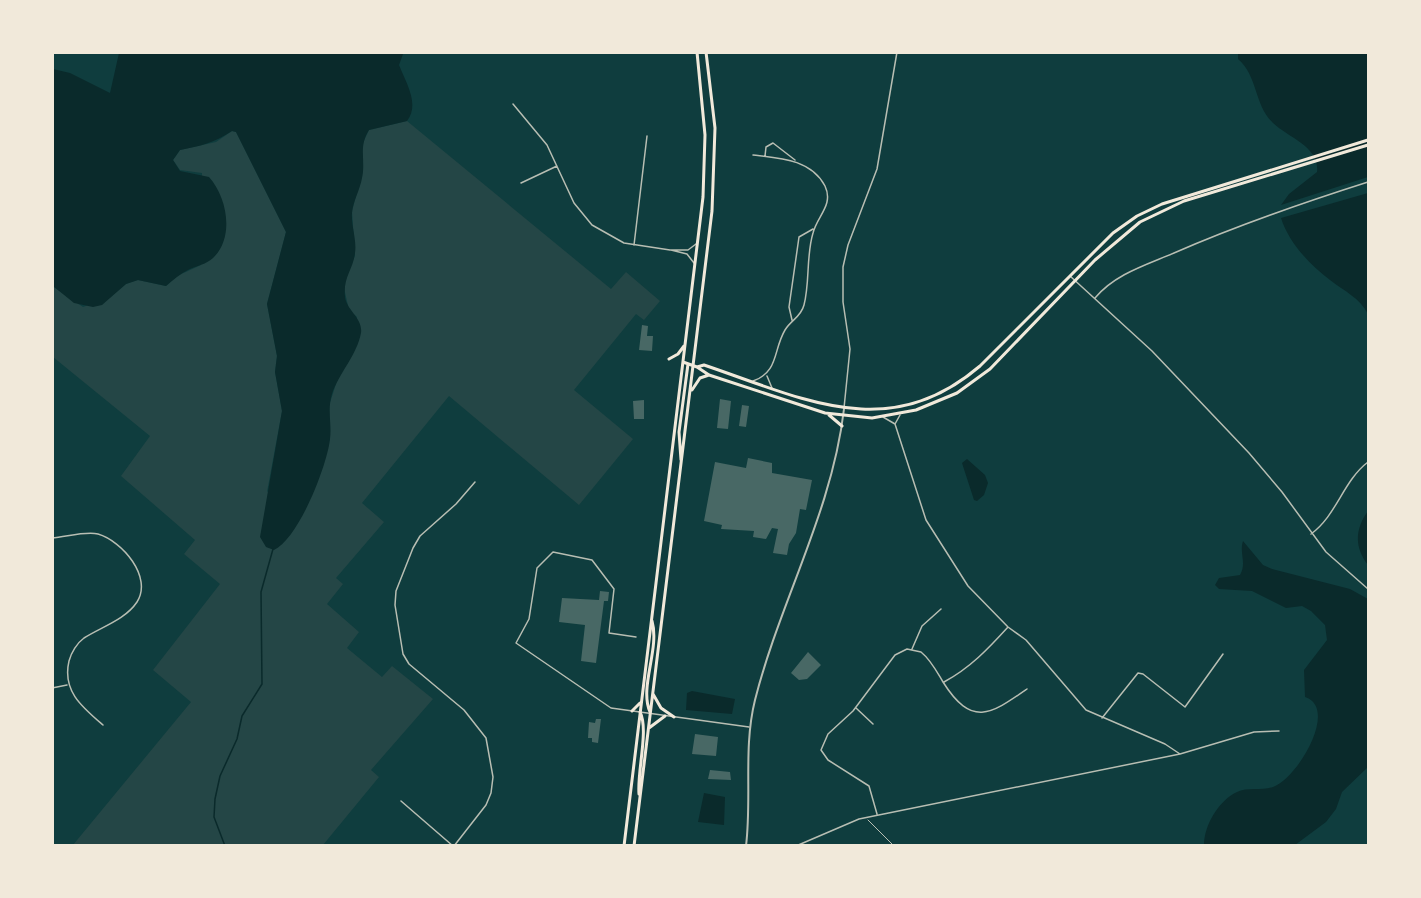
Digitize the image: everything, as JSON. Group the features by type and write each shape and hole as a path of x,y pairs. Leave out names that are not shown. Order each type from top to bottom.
{"main road":[{"path":"624,846 704,182 705,135 697,52"},
{"path":"634,846 695,366 715,166 713,105 706,52"},
{"path":"695,366 704,365 822,405 844,409 873,410 902,406 928,398 960,383 987,360 1113,233 1137,216 1162,204 1368,142"},
{"path":"683,362 709,375 825,413 843,416 883,417 948,398 979,378 1120,237 1158,212 1268,173"},
{"path":"669,359 678,354 685,344"},
{"path":"681,463 679,432 688,364"},
{"path":"690,400 696,382 709,375"},
{"path":"825,413 842,426"},
{"path":"650,714 647,700 653,651 651,619"},
{"path":"653,693 661,708 674,717"},
{"path":"632,711 641,702"},
{"path":"640,712 644,724 639,763 640,799"},
{"path":"649,730 654,723 665,716"}],"street":[{"path":"746,846 750,728 755,699 830,484 842,426 850,349 843,302 843,267 848,245 877,169 897,52"},
{"path":"513,105 541,136 558,166 574,203 586,219 607,236 634,246 670,250 689,255 695,264"},
{"path":"634,246 647,136"},
{"path":"752,381 767,375 776,361 783,333 792,320 801,313 814,229 826,207 827,192 818,178 773,143 766,147 764,157"},
{"path":"753,155 796,160"},
{"path":"521,183 558,166"},
{"path":"1094,298 1114,280 1159,259 1254,219 1368,182"},
{"path":"792,320 789,308 799,237 807,230 814,229"},
{"path":"670,250 690,249 698,241"},
{"path":"1070,276 1152,351 1261,466 1326,552 1368,589"},
{"path":"767,375 773,389"},
{"path":"895,424 901,413"},
{"path":"883,417 895,424 926,520 934,536 968,586 1008,627 1026,640 1081,705 1101,718 1165,744 1180,754"},
{"path":"1311,535 1322,527 1340,500 1348,481 1368,462"},
{"path":"400,801 454,846 486,805 491,794 493,777 486,738 464,710 410,664 403,654 395,605 396,591 420,536 456,504 475,482"},
{"path":"52,538 96,534 112,540 137,568 142,589 138,602 123,616 82,639 71,654 67,670 68,685 81,705 103,725"},
{"path":"636,637 609,633 614,589 592,560 553,552 537,568 529,619 516,643 563,673 608,706 750,728"},
{"path":"877,815 868,786 828,760 821,750 828,735 856,708 895,655 912,649 922,626 941,609"},
{"path":"943,683 963,672 976,661 1008,627"},
{"path":"912,649 927,657 943,683 962,706 983,714 999,709 1027,689"},
{"path":"1101,718 1138,673 1143,674 1185,707 1223,654"},
{"path":"52,688 68,685"},
{"path":"856,708 873,723"},
{"path":"796,846 834,828 867,817 970,799 1180,754 1254,732 1279,731"}],"lane":[{"path":"867,817 894,846"}],"shaded area":[{"path":"119,53 410,53 403,54 399,65 412,101 411,114 407,121 369,130 364,142 362,178 352,213 355,253 345,290 346,302 360,323 359,341 332,394 330,439 318,483 293,531 274,550 266,547 260,537 282,411 275,372 277,356 267,304 286,232 236,132 232,131 207,144 180,150 173,160 180,171 209,177 220,195 226,217 226,228 220,249 213,258 185,272 166,286 138,280 126,284 102,305 93,307 74,303 53,286 53,69 70,73 110,93"},
{"path":"1238,53 1368,53 1368,177 1281,205 1289,194 1317,172 1317,163 1309,149 1267,116 1249,74 1238,59"},
{"path":"407,121 611,289 626,272 660,301 644,320 636,314 574,390 633,439 579,505 449,396 362,503 384,522 336,578 343,584 327,604 359,632 347,648 382,677 392,666 433,699 371,770 379,777 323,845 73,845 191,702 153,670 220,584 184,554 195,540 121,476 150,436 53,357 52,286 83,307 109,298 126,284 138,280 166,286 177,276 201,265 202,173 180,170 173,160 180,150 216,142 232,131 236,132 286,232 267,304 277,356 275,372 282,411 267,492 330,440 329,406 357,317 349,310 344,288 345,275 355,256 352,211 363,170 361,147 369,130"},
{"path":"1368,193 1368,314 1356,299 1322,274 1308,260 1289,236 1281,218"},
{"path":"967,459 985,475 988,483 984,495 977,501 974,500 962,463"},
{"path":"1368,511 1368,565 1360,552 1358,538 1361,524"},
{"path":"1243,541 1263,565 1350,589 1368,599 1368,767 1342,792 1336,809 1326,822 1295,845 1204,845 1209,822 1230,796 1250,789 1273,787 1293,771 1311,743 1318,714 1314,704 1305,697 1304,670 1327,640 1325,625 1311,611 1302,606 1286,608 1252,591 1219,589 1215,585 1219,578 1240,575 1243,566"},
{"path":"692,691 735,699 732,714 686,710 687,693"},
{"path":"704,793 725,797 724,825 698,822"}],"building":[{"path":"642,325 648,326 647,336 653,336 652,351 639,350"},
{"path":"720,399 731,401 728,429 717,428"},
{"path":"644,400 644,419 634,419 633,401"},
{"path":"742,405 749,406 746,427 739,426"},
{"path":"748,458 772,463 772,473 812,480 806,510 800,509 796,533 789,544 787,555 773,553 778,529 772,528 766,539 753,537 754,531 721,529 722,525 704,521 715,462 746,468"},
{"path":"600,591 609,592 608,601 604,601 596,663 581,661 585,625 559,622 562,598 599,600"},
{"path":"808,652 821,665 807,679 799,680 791,673"},
{"path":"596,719 601,719 598,743 588,738 589,722 595,723"},
{"path":"695,734 718,737 716,756 692,754"},
{"path":"710,770 730,772 731,780 708,779"}],"waterway":[{"path":"225,846 214,817 215,799 220,776 237,739 242,716 262,684 261,592 273,549"}]}
